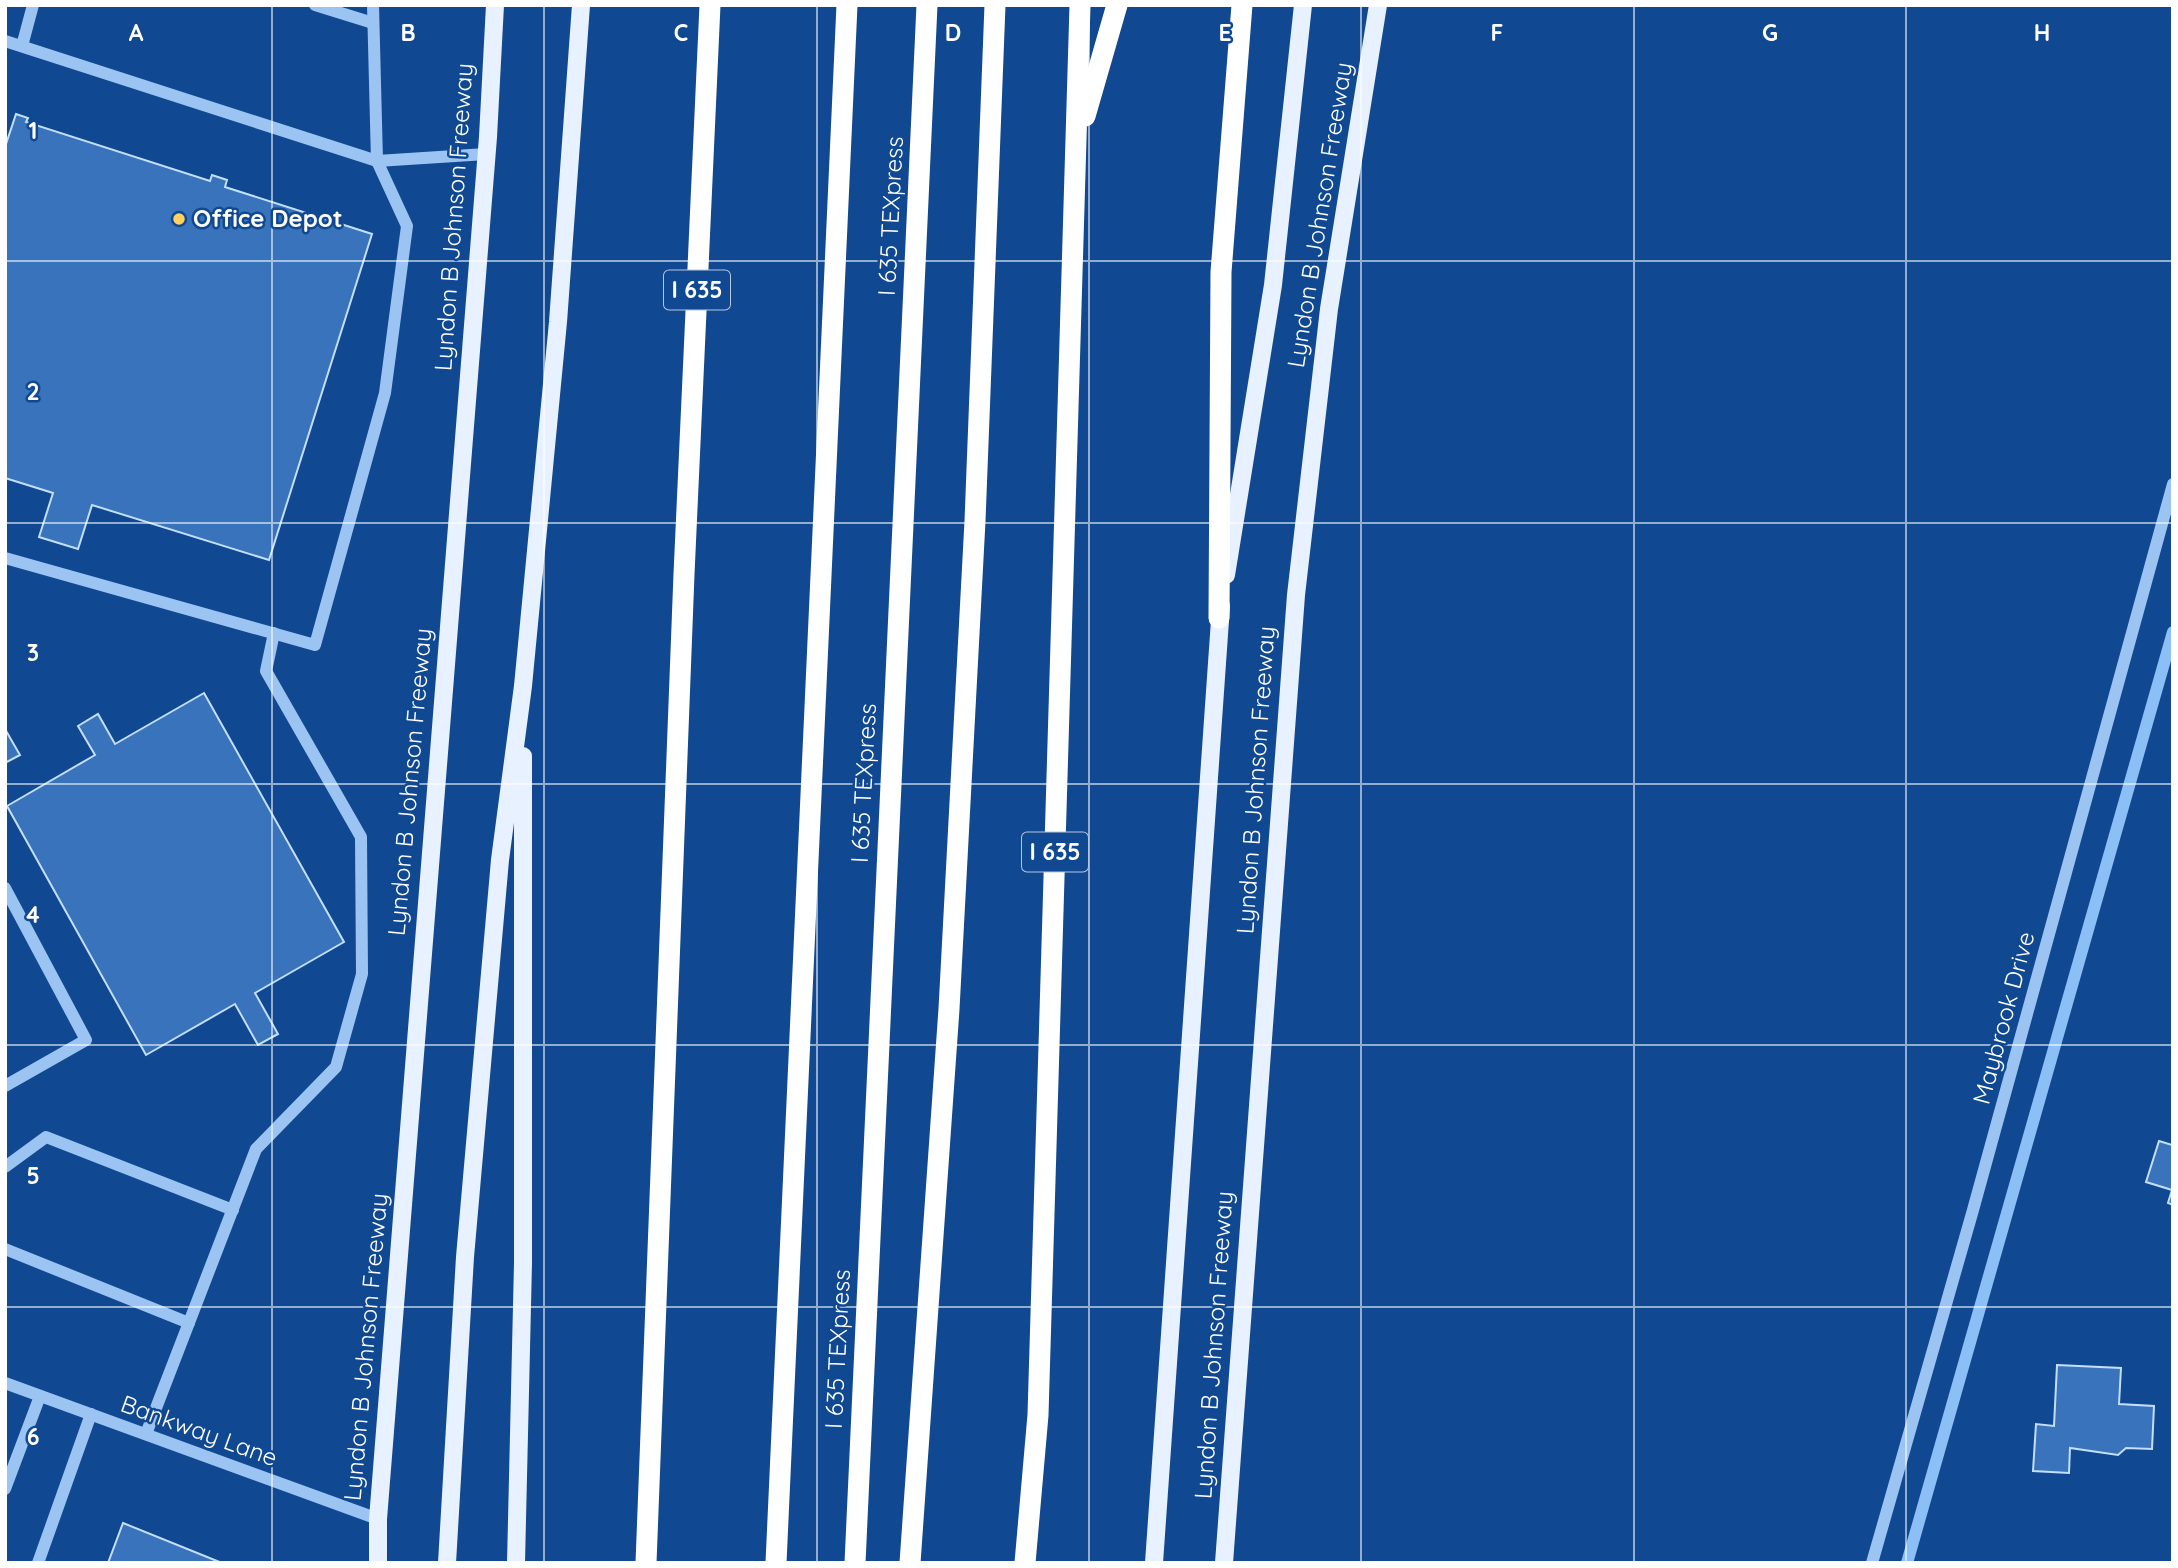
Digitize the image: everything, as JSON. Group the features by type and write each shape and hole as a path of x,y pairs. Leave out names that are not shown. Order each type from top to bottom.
{"highway":[{"name":"I 635","path":"646,1563 684,560 710,5"},
{"path":"776,1563 847,5"},
{"name":"I 635 TEXpress","path":"855,1563 927,5"},
{"path":"910,1563 949,1009 975,507 995,5"},
{"name":"I 635","path":"1025,1563 1038,1401 1080,5"},
{"path":"1077,141 1117,5"},
{"path":"1219,618 1221,272 1242,5"}],"main road":[{"name":"Lyndon B Johnson Freeway","path":"378,1563 378,1519 486,154 495,5"},
{"path":"447,1563 465,1257 500,860 523,686 558,322 581,5"},
{"path":"1154,1563 1219,618 1273,285 1303,5"},
{"path":"1365,5 1374,39"},
{"name":"Lyndon B Johnson Freeway","path":"1224,1563 1296,595 1329,309 1378,5"},
{"path":"516,1563 523,1262 523,686"}],"street":[{"path":"22,46 33,5"},
{"path":"315,5 373,23"},
{"path":"5,558 314,645 385,393 407,226 377,161 373,5"},
{"path":"5,41 377,161 486,154"},
{"name":"Maybrook Drive","path":"1872,1563 1973,1210 2173,484"},
{"path":"146,1434 256,1149 336,1067 362,974 361,837 266,671 274,633"},
{"path":"5,888 86,1040 5,1086"},
{"path":"5,1167 46,1137 233,1210"},
{"path":"5,1249 189,1323"},
{"name":"Bankway Lane","path":"5,1383 378,1519"},
{"path":"5,1489 40,1396"},
{"path":"38,1563 91,1414"}],"building":[{"path":"16,114 28,118 26,122 210,181 212,175 227,180 225,187 372,234 269,560 92,505 78,549 39,537 53,493 5,478 5,147"},
{"path":"204,693 344,942 255,993 278,1034 258,1045 235,1004 146,1055 7,806 95,755 78,726 98,714 115,744"},
{"path":"5,729 20,755 5,763"},
{"path":"2159,1141 2172,1145 2173,1141 2173,1205 2168,1203 2172,1190 2146,1182"},
{"path":"2057,1365 2121,1368 2119,1404 2154,1406 2152,1449 2126,1448 2118,1455 2070,1448 2069,1473 2033,1471 2036,1424 2054,1426"},
{"path":"123,1523 222,1563 108,1563"}],"waterway":[{"path":"1907,1563 2173,632"}],"place":[{"name":"Office Depot","path":"179,219"}]}
